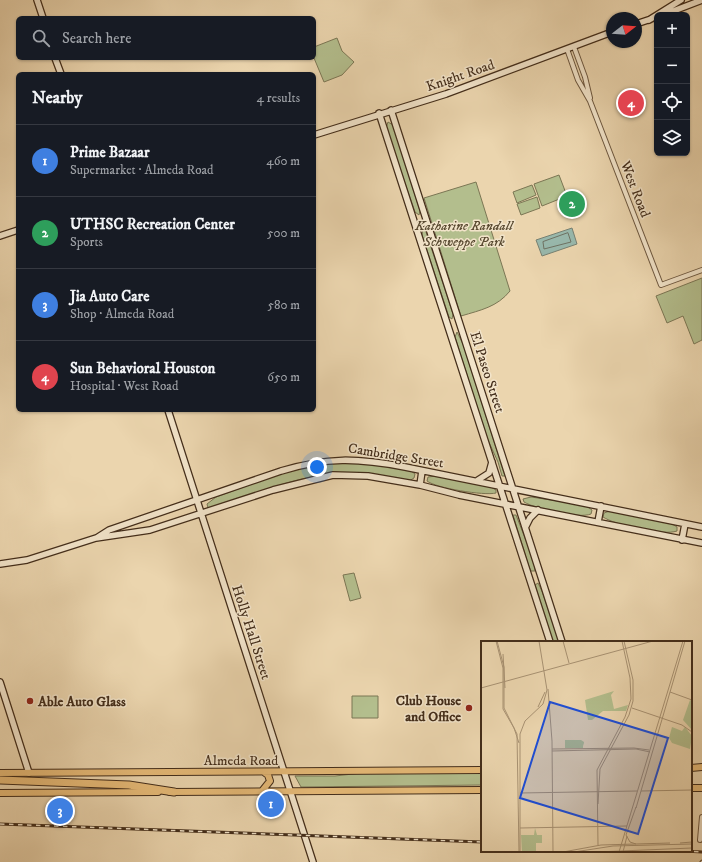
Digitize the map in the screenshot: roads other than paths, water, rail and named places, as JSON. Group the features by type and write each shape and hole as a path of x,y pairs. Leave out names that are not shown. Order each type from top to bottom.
{"highway":[{"path":"0,780 129,785 174,792"}],"main road":[{"name":"Almeda Road","path":"0,773 481,770"},
{"path":"262,791 270,781 268,775 263,772"},
{"path":"0,793 481,790"}],"street":[{"path":"37,0 42,16"},
{"path":"649,20 681,0"},
{"path":"672,12 702,0"},
{"path":"642,22 654,18"},
{"name":"Knight Road","path":"316,134 379,113 446,94 606,34"},
{"name":"West Road","path":"574,47 585,76 590,101"},
{"name":"West Road","path":"567,49 578,80 590,101 661,285 702,270"},
{"path":"56,60 60,72"},
{"name":"El Paseo Street","path":"391,110 520,507 562,641"},
{"name":"El Paseo Street","path":"379,113 507,504 550,641"},
{"path":"416,226 427,222"},
{"path":"0,236 16,231"},
{"path":"449,326 460,324"},
{"name":"Holly Hall Street","path":"169,412 313,862"},
{"path":"477,481 489,473 492,466 492,458"},
{"name":"Cambridge Street","path":"96,538 109,530 196,499 298,466 340,459 373,461 702,527"},
{"path":"420,485 422,471"},
{"name":"Cambridge Street","path":"0,564 27,560 96,538 150,530 274,490 333,475 368,476 420,485 520,507 702,543"},
{"path":"598,522 602,506"},
{"path":"526,526 530,518 538,510"},
{"path":"682,540 685,524"},
{"path":"531,580 542,576"},
{"path":"0,682 29,773"},
{"path":"700,840 702,817"}],"water":[{"path":"572,228 577,244 542,256 536,240"}],"railway":[{"path":"0,824 481,842"},
{"path":"692,851 702,852"}],"place":[{"name":"Sun Behavioral Houston","path":"631,103"},
{"name":"UTHSC Recreation Center","path":"572,204"},
{"name":"Able Auto Glass","path":"30,701"},
{"name":"Club House and Office","path":"469,708"},
{"name":"Prime Bazaar","path":"271,804"},
{"name":"Jia Auto Care","path":"60,811"}],"park label":[{"name":"Katharine Randall Schweppe Park","path":"464,234"}]}
